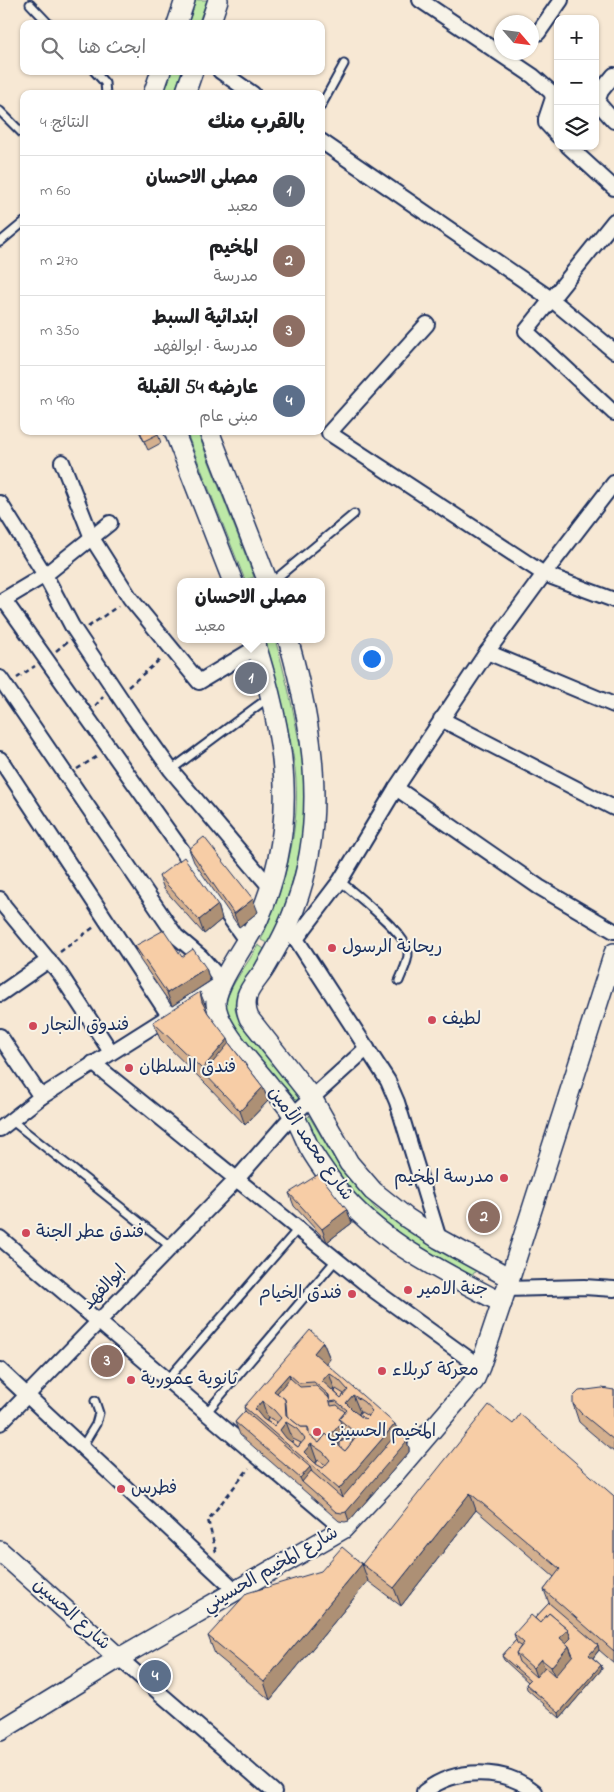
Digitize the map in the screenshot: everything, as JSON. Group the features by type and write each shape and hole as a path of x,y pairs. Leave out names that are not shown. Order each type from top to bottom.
{"main road":[{"path":"178,20 185,0"},
{"path":"211,20 218,0"},
{"path":"154,90 160,75"},
{"path":"186,90 192,75"},
{"path":"176,435 231,578"},
{"path":"212,435 268,578"},
{"name":"شارع محمد الأمين","path":"255,643 279,732 285,785 282,838 270,887 257,921 217,994 218,1015 222,1025 293,1115 310,1149 328,1176 341,1193 368,1220 390,1239 412,1254 506,1290"},
{"name":"شارع محمد الأمين","path":"289,643 308,722 315,795 314,823 308,866 296,907 292,933 248,993 246,1009 249,1018 312,1098 339,1148 362,1179 386,1202 440,1239 506,1290"},
{"name":"شارع المخيم الحسيني","path":"0,1731 119,1658 343,1529 390,1479 474,1381 506,1290 614,953"},
{"name":"شارع الحسين","path":"0,1551 119,1658"}],"street":[{"path":"420,0 533,76 551,92 553,98 546,123 554,132"},
{"path":"539,32 561,0"},
{"path":"226,75 247,90"},
{"path":"614,75 601,91 597,102 614,121"},
{"path":"325,144 551,299 614,351"},
{"path":"572,150 614,188"},
{"path":"614,221 526,331 614,413"},
{"path":"427,324 329,433 544,574 614,600"},
{"path":"62,462 92,538 130,598 199,682 255,643"},
{"path":"440,1239 397,1102 388,1081 292,933 340,881 396,788 487,652 613,484"},
{"path":"0,503 45,575 72,626 115,691 171,770 270,887"},
{"path":"110,524 45,575 2,601 247,942"},
{"path":"487,652 614,705"},
{"path":"0,678 176,936 223,982 41,1097 0,1129"},
{"path":"441,719 614,808"},
{"path":"0,759 170,1017"},
{"path":"396,788 539,887 614,930"},
{"path":"0,899 60,974 111,1052"},
{"path":"0,994 49,960"},
{"path":"0,1036 41,1097"},
{"path":"293,1115 367,1048"},
{"path":"93,1063 375,1291 480,1367"},
{"name":"ابوالفهد","path":"0,1423 237,1180 293,1115"},
{"path":"0,1238 343,1529"},
{"path":"506,1290 584,1287 614,1290"},
{"path":"0,1370 236,1591"},
{"path":"119,1658 274,1792"},
{"path":"424,1792 436,1784 453,1777 483,1773 504,1776 525,1785 535,1792"}],"lane":[{"path":"30,4 45,20"},
{"path":"325,99 344,64"},
{"path":"98,75 105,83 106,90"},
{"path":"0,111 20,131"},
{"path":"0,242 20,225"},
{"path":"275,578 354,514"},
{"path":"171,770 270,696"},
{"path":"340,881 396,931 406,944 409,954 399,981"},
{"path":"11,1120 171,1247"},
{"path":"167,1380 298,1228"},
{"path":"206,1413 336,1260"},
{"path":"82,1447 96,1424 99,1413 95,1401"}],"path":[{"path":"86,716 115,691 172,649"},
{"path":"49,960 106,919"},
{"path":"221,1577 208,1520 258,1457"}],"green space":[{"path":"196,0 207,0 200,20 189,20"},
{"path":"170,75 181,75 175,90 164,90"},
{"path":"188,435 199,435 254,577 244,578"},
{"path":"264,643 276,643 293,711 306,789 303,829 296,868 284,907 269,944 261,940 284,878 296,813 293,753 282,704"},
{"path":"258,945 266,950 236,999 235,1010 242,1026 301,1100 295,1105 266,1070 233,1024 227,1012 226,1003 231,988"},
{"path":"309,1116 340,1168 376,1209 434,1248 476,1270 472,1276 394,1231 345,1188 303,1121"}],"building":[{"path":"142,435 156,435 144,441"},
{"path":"204,837 253,899 234,914 189,849"},
{"path":"184,857 218,905 199,920 159,876"},
{"path":"164,930 182,957 193,949 206,968 167,993 135,946"},
{"path":"200,992 202,1002 208,1013 228,1039 202,1069 153,1022"},
{"path":"229,1043 263,1087 240,1111 204,1073"},
{"path":"319,1174 347,1210 322,1229 289,1193"},
{"path":"310,1330 323,1342 314,1353 395,1424 339,1489 244,1407","holes":["329,1373 348,1390 341,1398 322,1381","289,1374 299,1383 314,1382 329,1395 330,1402 336,1401 347,1410 339,1419 358,1435 345,1451 326,1434 319,1443 308,1433 308,1427 301,1427 286,1415 285,1399 274,1391","353,1395 364,1402 372,1411 365,1419 346,1403","262,1401 281,1418 274,1426 263,1419 255,1409","286,1422 297,1429 305,1439 298,1447 286,1438 280,1430","311,1444 323,1452 330,1460 323,1468 304,1452"]},
{"path":"290,1378 300,1387 316,1386 329,1398 331,1406 337,1405 345,1412 339,1419 341,1423 329,1437 326,1434 319,1443 309,1435 308,1427 301,1427 287,1416 285,1399 277,1393"},
{"path":"602,1388 614,1390 614,1440 573,1404 573,1397 579,1391"},
{"path":"336,1389 344,1394 341,1398 335,1392"},
{"path":"489,1405 513,1424 520,1414 614,1496 614,1651 544,1590 560,1569 470,1493 394,1588 362,1564"},
{"path":"245,1411 310,1467 300,1478 235,1422"},
{"path":"361,1412 368,1416 365,1419 359,1415"},
{"path":"268,1417 277,1422 274,1426 267,1421"},
{"path":"398,1432 406,1439 406,1442 346,1512 336,1512 302,1482 311,1471 342,1498"},
{"path":"293,1439 301,1443 298,1447 292,1442"},
{"path":"347,1439 353,1441 345,1451 340,1447 340,1442"},
{"path":"318,1460 326,1465 323,1468 316,1464"},
{"path":"342,1547 362,1564 264,1682 208,1636 247,1593 321,1571"},
{"path":"549,1603 598,1645 589,1655 601,1665 559,1713 526,1684 530,1680 502,1656 516,1640 521,1646 516,1653 519,1662 536,1677 545,1667 555,1676 573,1655 566,1643 571,1638 568,1629 549,1613 540,1623 535,1618"},
{"path":"549,1613 568,1629 560,1638 569,1646 551,1667 541,1659 533,1668 516,1653 524,1643 514,1634 531,1615 540,1623"}],"place":[{"name":"مصلى الاحسان","path":"251,678"},
{"name":"ريحانة الرسول","path":"332,948"},
{"name":"لطيف","path":"432,1020"},
{"name":"فندوق النجار","path":"33,1026"},
{"name":"فندق السلطان","path":"129,1068"},
{"name":"مدرسة المخيم","path":"504,1178"},
{"name":"المخيم","path":"484,1217"},
{"name":"فندق عطر الجنة","path":"26,1233"},
{"name":"جنة الامير","path":"408,1290"},
{"name":"فندق الخيام","path":"352,1294"},
{"name":"ابتدائية السبط","path":"107,1361"},
{"name":"معركة كربلاء","path":"382,1371"},
{"name":"ثانوية عمورية","path":"131,1380"},
{"name":"المخيم الحسيني","path":"317,1432"},
{"name":"فطرس","path":"121,1489"},
{"name":"عارضه 54 القبلة","path":"155,1676"}]}
